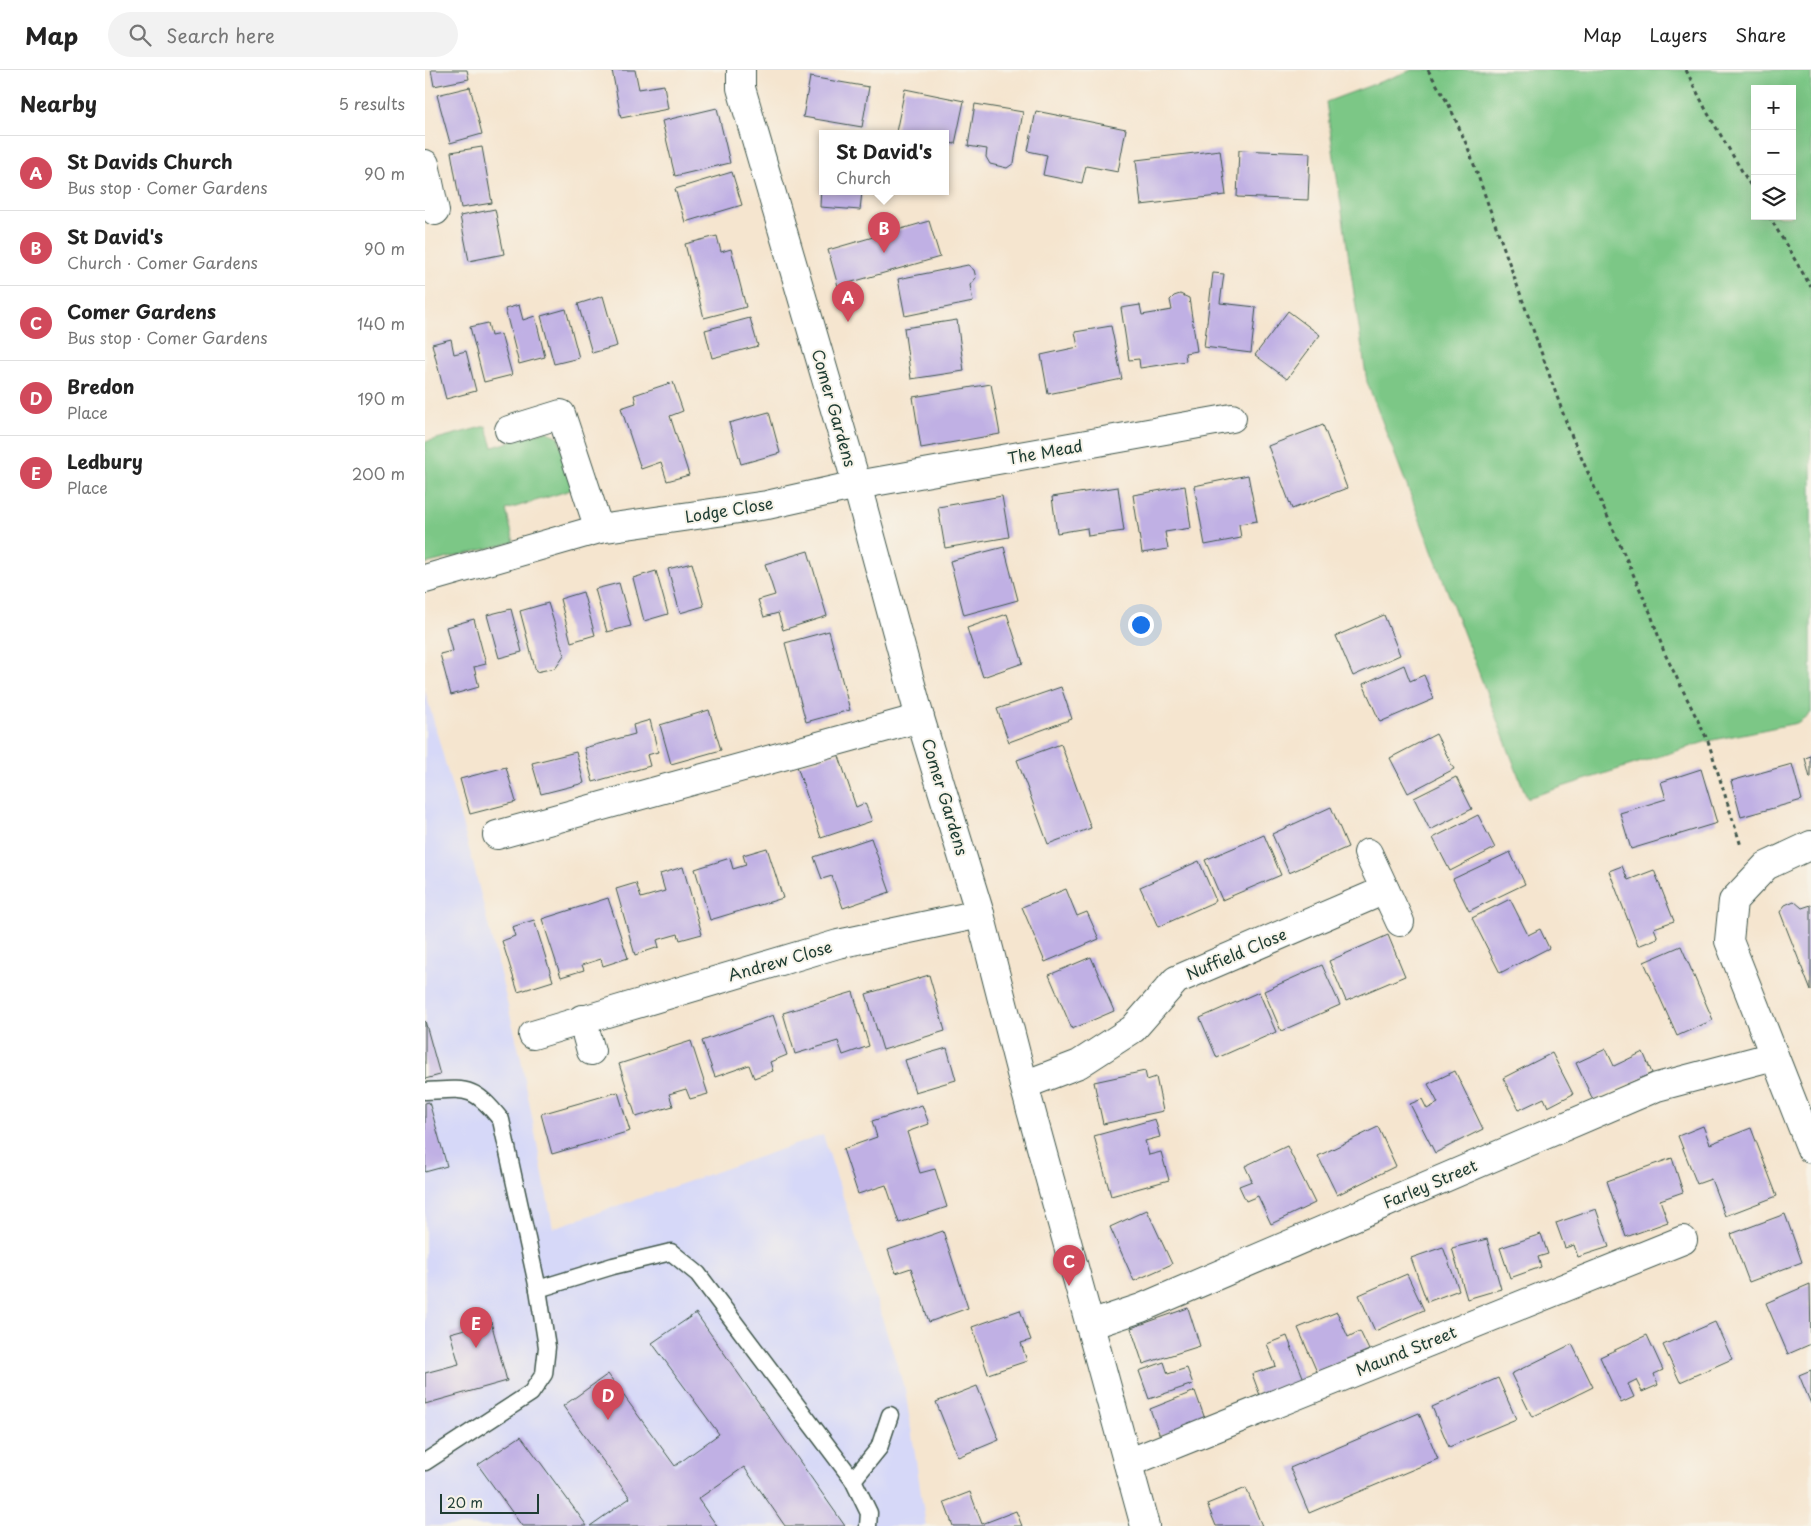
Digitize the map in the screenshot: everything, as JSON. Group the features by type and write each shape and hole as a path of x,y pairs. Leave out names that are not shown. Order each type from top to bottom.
{"street":[{"name":"Comer Gardens","path":"741,70 741,88 857,485 920,718 980,914 1024,1085 1145,1526"},
{"path":"425,164 435,211"},
{"path":"509,430 561,414 599,529"},
{"name":"The Mead","path":"857,485 1232,418"},
{"name":"Lodge Close","path":"425,579 599,529 767,504 857,485"},
{"path":"497,835 920,718"},
{"path":"1811,845 1767,866 1733,901 1729,941 1811,1149"},
{"path":"1368,852 1400,922"},
{"name":"Nuffield Close","path":"1024,1085 1079,1064 1133,1028 1176,980 1385,890"},
{"name":"Andrew Close","path":"533,1035 838,944 980,914"},
{"path":"582,1019 591,1051"},
{"name":"Farley Street","path":"1089,1325 1150,1304 1657,1087 1774,1056"},
{"name":"Maund Street","path":"1128,1463 1683,1240"}],"lane":[{"path":"425,1091 466,1089 484,1099 501,1120 538,1290 547,1347 544,1374 531,1393 425,1462"},
{"path":"538,1290 613,1266 671,1252 698,1274 853,1480 869,1513 868,1526"},
{"path":"853,1480 879,1448 889,1415"}],"path":[{"path":"1428,70 1449,105 1472,157 1569,430 1650,612 1664,652 1708,741 1753,880"},
{"path":"1686,70 1707,112 1751,186"},
{"path":"1771,220 1811,287"}],"shaded area":[{"path":"425,690 473,863 521,1059 553,1228 823,1135 905,1389 926,1526 425,1526"}],"green space":[{"path":"1412,70 1811,70 1811,713 1797,723 1708,741 1527,798 1367,382 1326,102"},
{"path":"486,426 493,447 545,431 558,436 574,489 506,510 514,542 425,564 425,442"}],"building":[{"path":"431,70 467,70 469,79 434,86"},
{"path":"612,70 635,70 639,89 664,85 668,109 621,118"},
{"path":"810,77 869,87 862,127 803,117"},
{"path":"470,87 482,134 450,143 437,95"},
{"path":"905,89 964,101 955,144 949,143 949,130 896,130"},
{"path":"975,104 1023,112 1014,163 1007,168 990,164 986,157 987,149 968,146"},
{"path":"717,108 730,163 675,176 662,121"},
{"path":"1036,111 1126,129 1118,172 1086,166 1082,183 1043,175 1047,155 1028,151"},
{"path":"482,147 492,203 461,208 451,152"},
{"path":"1220,150 1226,195 1141,205 1136,160"},
{"path":"1239,150 1310,153 1308,200 1237,197"},
{"path":"732,172 742,205 685,222 675,189"},
{"path":"821,195 862,195 860,210 820,207"},
{"path":"495,209 504,254 469,261 460,216"},
{"path":"929,221 940,257 838,286 828,250"},
{"path":"717,236 721,252 731,249 746,307 704,318 685,244"},
{"path":"968,265 974,270 976,278 970,285 973,302 905,316 898,279"},
{"path":"1213,273 1224,274 1220,303 1256,307 1251,353 1204,347"},
{"path":"1180,294 1189,298 1197,351 1185,353 1186,361 1140,368 1139,359 1129,360 1121,308 1140,305 1142,315 1172,310 1170,300"},
{"path":"603,296 617,346 592,353 578,304"},
{"path":"519,305 523,320 535,316 545,357 519,364 505,309"},
{"path":"566,309 579,358 554,364 541,316"},
{"path":"1288,311 1320,335 1287,379 1255,355"},
{"path":"750,318 758,346 712,358 705,330"},
{"path":"957,320 964,371 911,379 904,328"},
{"path":"488,323 491,336 501,334 512,375 484,382 470,327"},
{"path":"1111,326 1122,379 1048,394 1041,355 1078,347 1075,332"},
{"path":"451,339 454,354 466,351 476,391 446,399 432,344"},
{"path":"673,382 683,411 670,416 689,475 667,481 661,462 641,469 621,408 636,403 634,395"},
{"path":"991,384 1000,434 921,448 913,397"},
{"path":"769,412 780,453 741,464 729,423"},
{"path":"1323,425 1347,488 1292,509 1268,446"},
{"path":"1248,475 1257,521 1239,524 1241,538 1205,545 1194,486"},
{"path":"1185,486 1191,528 1165,532 1168,549 1142,553 1133,495"},
{"path":"1118,487 1124,531 1088,536 1087,528 1057,533 1052,497"},
{"path":"1002,496 1009,537 945,548 938,507"},
{"path":"1004,547 1018,600 964,615 950,561"},
{"path":"808,551 827,616 783,630 778,613 764,617 758,600 775,595 765,564"},
{"path":"692,563 704,606 680,613 668,569"},
{"path":"656,571 668,614 644,621 633,578"},
{"path":"619,583 631,626 607,632 595,589"},
{"path":"583,592 595,635 571,642 560,599"},
{"path":"548,603 564,655 555,668 536,672 520,611"},
{"path":"511,609 522,652 499,658 487,615"},
{"path":"1007,614 1023,663 983,677 967,628"},
{"path":"1384,615 1400,655 1353,676 1336,636"},
{"path":"474,619 486,664 474,667 479,687 451,695 440,654 452,651 446,627"},
{"path":"829,631 850,710 806,722 785,643"},
{"path":"1404,665 1410,681 1424,675 1434,699 1380,722 1363,684"},
{"path":"1061,687 1072,719 1009,742 997,709"},
{"path":"709,710 721,750 671,764 660,725"},
{"path":"650,720 658,752 647,755 650,766 593,782 584,748 635,734 633,725"},
{"path":"1436,734 1454,769 1408,793 1390,758"},
{"path":"1061,744 1091,828 1048,844 1017,760"},
{"path":"576,752 584,783 541,794 532,763"},
{"path":"838,753 856,807 865,803 872,821 821,838 797,766"},
{"path":"1811,756 1811,778 1810,778 1805,758"},
{"path":"1792,764 1802,800 1741,817 1731,781"},
{"path":"506,767 516,802 470,814 460,779"},
{"path":"1701,769 1717,823 1631,849 1620,813 1666,799 1661,782"},
{"path":"1456,777 1472,809 1430,830 1414,798"},
{"path":"1331,807 1348,847 1289,873 1272,834"},
{"path":"1478,815 1495,848 1450,871 1433,838"},
{"path":"1264,835 1281,875 1222,900 1205,860"},
{"path":"871,838 890,892 843,908 832,876 822,879 814,857"},
{"path":"767,848 783,898 710,920 695,869 730,858 733,869 746,865 743,855"},
{"path":"1510,852 1525,884 1469,911 1453,879"},
{"path":"1199,861 1216,901 1158,927 1140,887"},
{"path":"1622,866 1628,880 1654,870 1674,921 1654,928 1658,938 1638,946 1609,871"},
{"path":"683,867 702,934 680,940 678,934 657,940 659,947 635,955 616,889 636,883 641,898 665,891 660,874"},
{"path":"1066,889 1077,916 1087,912 1099,939 1045,962 1022,907"},
{"path":"608,898 628,958 603,966 601,959 582,965 584,970 561,977 542,919"},
{"path":"1510,899 1528,935 1540,929 1549,948 1500,973 1472,918"},
{"path":"1794,901 1802,908 1811,905 1811,991 1780,912 1785,905"},
{"path":"534,920 553,981 518,992 502,941 515,936 512,927"},
{"path":"1388,935 1405,976 1346,1001 1329,961"},
{"path":"1681,946 1713,1020 1677,1036 1644,962"},
{"path":"1091,957 1114,1011 1072,1029 1049,975"},
{"path":"1322,965 1340,1005 1281,1031 1264,991"},
{"path":"929,975 945,1031 883,1050 866,994"},
{"path":"853,992 869,1046 843,1055 838,1041 795,1054 783,1013"},
{"path":"1259,992 1276,1032 1217,1058 1200,1018"},
{"path":"773,1015 787,1055 770,1062 773,1071 754,1078 749,1065 715,1077 702,1041"},
{"path":"425,1021 440,1075 425,1079"},
{"path":"691,1041 708,1094 690,1099 686,1089 669,1094 673,1106 636,1117 619,1064"},
{"path":"947,1048 956,1080 915,1092 905,1060"},
{"path":"1606,1049 1614,1066 1643,1052 1652,1073 1593,1100 1576,1063"},
{"path":"1552,1053 1573,1094 1548,1107 1544,1098 1519,1110 1503,1078"},
{"path":"1145,1071 1147,1080 1156,1077 1163,1111 1103,1124 1094,1082"},
{"path":"1455,1071 1483,1129 1435,1153 1410,1104 1422,1099 1427,1109 1438,1103 1428,1084"},
{"path":"618,1092 630,1131 552,1154 541,1114"},
{"path":"429,1102 447,1166 425,1172 425,1103"},
{"path":"922,1105 929,1124 907,1132 920,1173 935,1169 947,1207 899,1223 886,1185 858,1194 843,1149 877,1137 872,1121"},
{"path":"1155,1119 1160,1137 1145,1141 1149,1155 1161,1152 1169,1180 1111,1196 1094,1136"},
{"path":"1703,1126 1710,1144 1751,1128 1777,1196 1725,1216 1711,1179 1697,1184 1678,1136"},
{"path":"1378,1127 1396,1166 1337,1195 1318,1156"},
{"path":"1287,1146 1315,1203 1271,1224 1258,1196 1246,1201 1239,1186 1252,1181 1245,1166"},
{"path":"1672,1158 1683,1192 1660,1200 1668,1222 1626,1237 1607,1181"},
{"path":"1596,1209 1609,1247 1578,1257 1574,1245 1565,1248 1556,1223"},
{"path":"1147,1210 1172,1264 1134,1281 1110,1227"},
{"path":"1785,1214 1802,1262 1749,1282 1731,1234"},
{"path":"943,1231 968,1308 929,1322 911,1268 896,1273 888,1250"},
{"path":"1541,1234 1548,1254 1538,1257 1541,1267 1510,1278 1500,1248"},
{"path":"1487,1239 1501,1289 1467,1299 1452,1248"},
{"path":"1443,1247 1459,1290 1427,1302 1411,1258"},
{"path":"1407,1274 1424,1310 1375,1331 1359,1295"},
{"path":"1810,1284 1811,1344 1788,1354 1766,1303"},
{"path":"1188,1308 1200,1346 1143,1364 1131,1328"},
{"path":"1020,1310 1031,1340 1021,1343 1027,1361 988,1374 972,1327"},
{"path":"1337,1312 1348,1337 1360,1331 1369,1350 1317,1372 1298,1328"},
{"path":"696,1313 845,1526 785,1526 744,1467 698,1499 717,1526 590,1526 630,1498 563,1406 608,1374 675,1466 719,1434 652,1343"},
{"path":"491,1322 507,1381 425,1404 425,1373 459,1364 450,1333"},
{"path":"1715,1322 1732,1359 1680,1382 1663,1345"},
{"path":"1647,1335 1663,1370 1654,1374 1658,1385 1642,1392 1636,1380 1628,1384 1634,1397 1621,1403 1600,1357"},
{"path":"1287,1336 1305,1382 1261,1398 1252,1374 1276,1366 1267,1344"},
{"path":"1572,1344 1593,1387 1532,1417 1511,1374"},
{"path":"1164,1362 1168,1374 1187,1368 1193,1384 1149,1399 1139,1371"},
{"path":"1811,1370 1811,1404 1799,1375"},
{"path":"1498,1378 1516,1419 1449,1447 1432,1407"},
{"path":"977,1386 999,1440 958,1457 936,1402"},
{"path":"1195,1391 1205,1419 1160,1436 1150,1409"},
{"path":"1419,1413 1438,1459 1309,1513 1290,1468"},
{"path":"521,1436 587,1526 522,1526 478,1465"},
{"path":"1246,1488 1262,1526 1216,1526 1207,1504"},
{"path":"970,1492 982,1524 1016,1511 1022,1526 953,1526 944,1502"}],"place":[{"name":"St David's","path":"884,253"},
{"name":"St Davids Church","path":"848,322"},
{"name":"Comer Gardens","path":"1069,1286"},
{"name":"Ledbury","path":"476,1348"},
{"name":"Bredon","path":"608,1420"}]}
